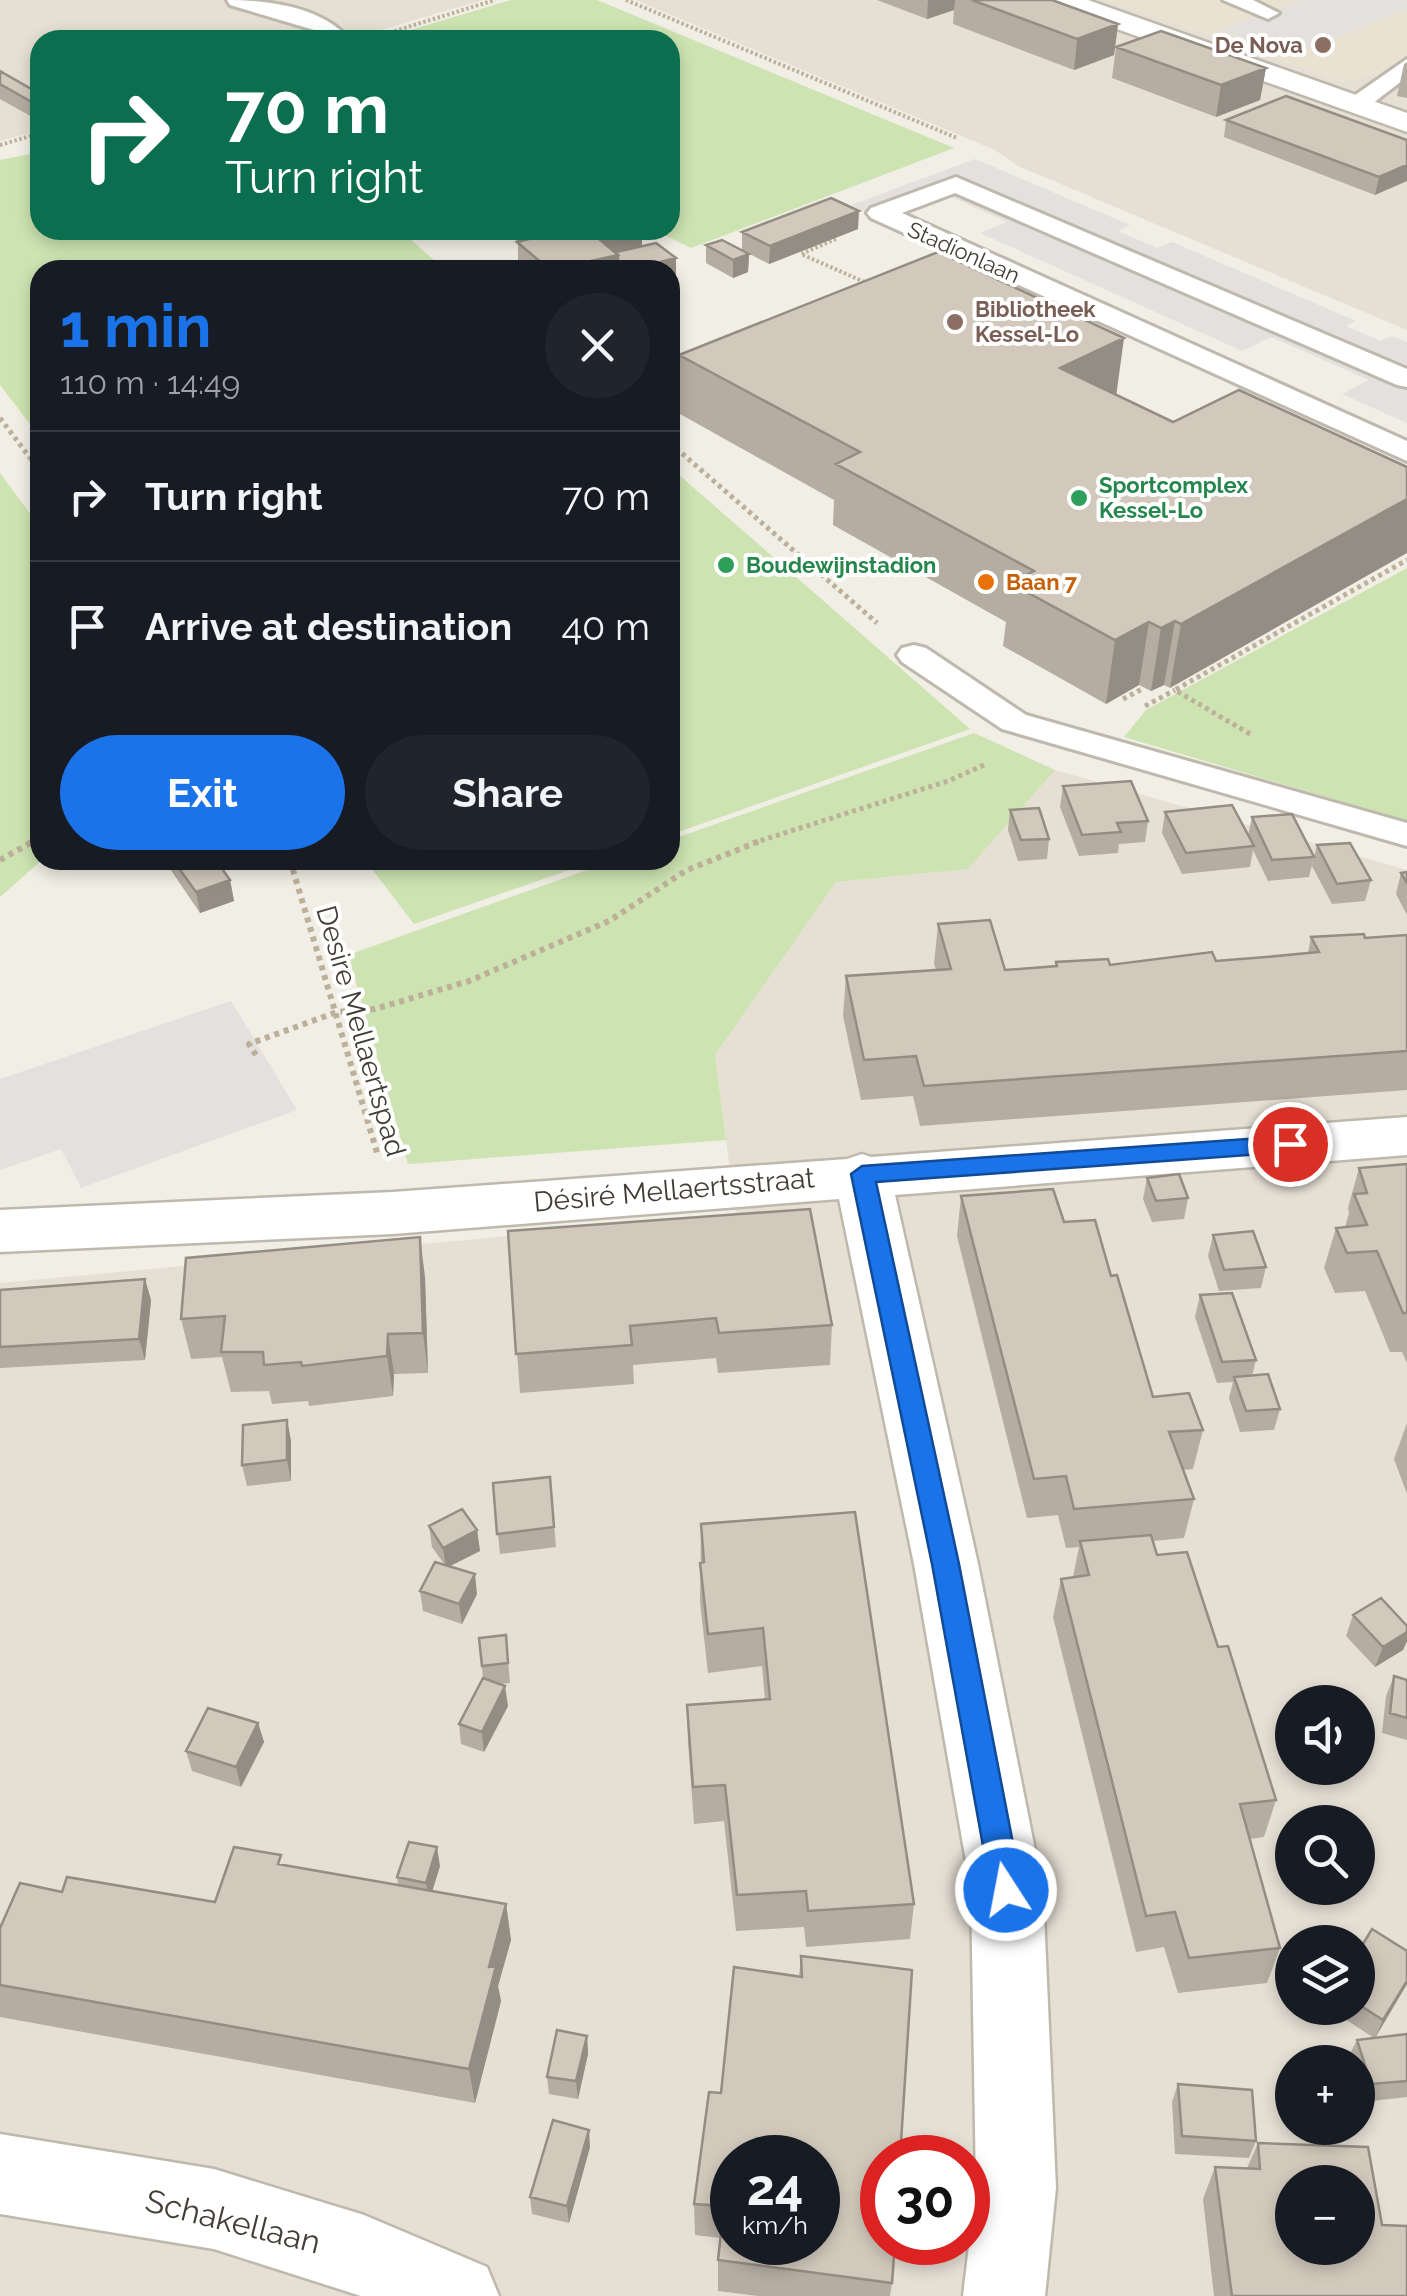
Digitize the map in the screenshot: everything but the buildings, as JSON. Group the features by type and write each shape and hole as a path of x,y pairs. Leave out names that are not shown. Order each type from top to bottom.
{"street":[{"path":"1062,0 1407,123"},
{"name":"Désiré Mellaertsstraat","path":"0,1231 394,1213 862,1174 1407,1136"},
{"path":"862,1174 946,1564 1006,1890 1016,2188 1004,2296"},
{"name":"Schakellaan","path":"0,2174 214,2209 356,2276 458,2296"}],"lane":[{"path":"238,0 328,30"},
{"path":"1234,0 1268,13"},
{"path":"1356,105 1407,66"},
{"path":"956,184 1407,379"},
{"name":"Stadionlaan","path":"880,213 956,184"},
{"name":"Stadionlaan","path":"880,213 1407,452"},
{"path":"914,655 1014,722 1407,835"}],"path":[{"path":"399,30 495,0"},
{"path":"626,0 987,150 937,171 956,184"},
{"path":"0,145 30,136"},
{"path":"878,288 801,254 862,229 880,213"},
{"path":"680,381 687,378"},
{"path":"0,418 30,458"},
{"path":"680,452 914,655"},
{"path":"1261,740 1175,690 1407,560"},
{"path":"1112,706 1144,688"},
{"path":"256,1055 249,1044 337,1012 375,1009 468,981 609,921 687,870 736,848 948,781 982,767 1041,731"},
{"path":"0,860 30,844"},
{"name":"Desire Mellaertspad","path":"293,870 394,1213"}],"shaded area":[{"path":"0,0 483,0 380,30 30,30 30,133 0,141"},
{"path":"635,0 1108,0 1344,82 1388,68 1407,54 1407,330 1018,166 995,150"},
{"name":"De Nova","path":"1108,0 1407,0 1407,54 1388,68 1344,82"},
{"path":"1303,0 1407,0 1407,9 1293,55 1219,30"},
{"path":"975,159 1130,225 1118,231 1157,248 1172,242 1356,321 1346,326 1380,341 1392,336 1407,342 1407,423 1342,394 1369,380 1271,337 1242,351 980,233 1007,222 945,194 881,219 851,205"},
{"path":"1055,770 1407,870 1407,2296 0,2296 0,1283 736,1215 715,1055 836,882 968,869"},
{"path":"231,1001 297,1110 81,1188 61,1149 0,1170 0,1079"}],"green space":[{"path":"511,0 597,0 669,30 410,30"},
{"path":"680,34 954,148 691,248 675,240 680,240"},
{"path":"30,154 30,240 411,240 434,260 30,260 30,424 0,385 0,160"},
{"path":"0,473 30,514 31,870 0,897"},
{"name":"Boudewijnstadion","path":"680,476 970,729 680,831"},
{"path":"1407,568 1407,821 1124,737 1146,710"},
{"path":"974,733 1055,770 968,869 836,882 715,1055 726,1140 408,1164 348,955 587,870 680,870 680,836"},
{"path":"373,870 569,870 414,924"}],"place":[{"name":"De Nova","path":"1323,45"},
{"name":"Bibliotheek Kessel-Lo","path":"955,322"},
{"name":"Sportcomplex Kessel-Lo","path":"1079,498"},
{"name":"Boudewijnstadion","path":"726,565"},
{"name":"Baan 7","path":"986,582"}],"route":[{"path":"1006,1890 946,1564 862,1174 1290,1144"}]}
